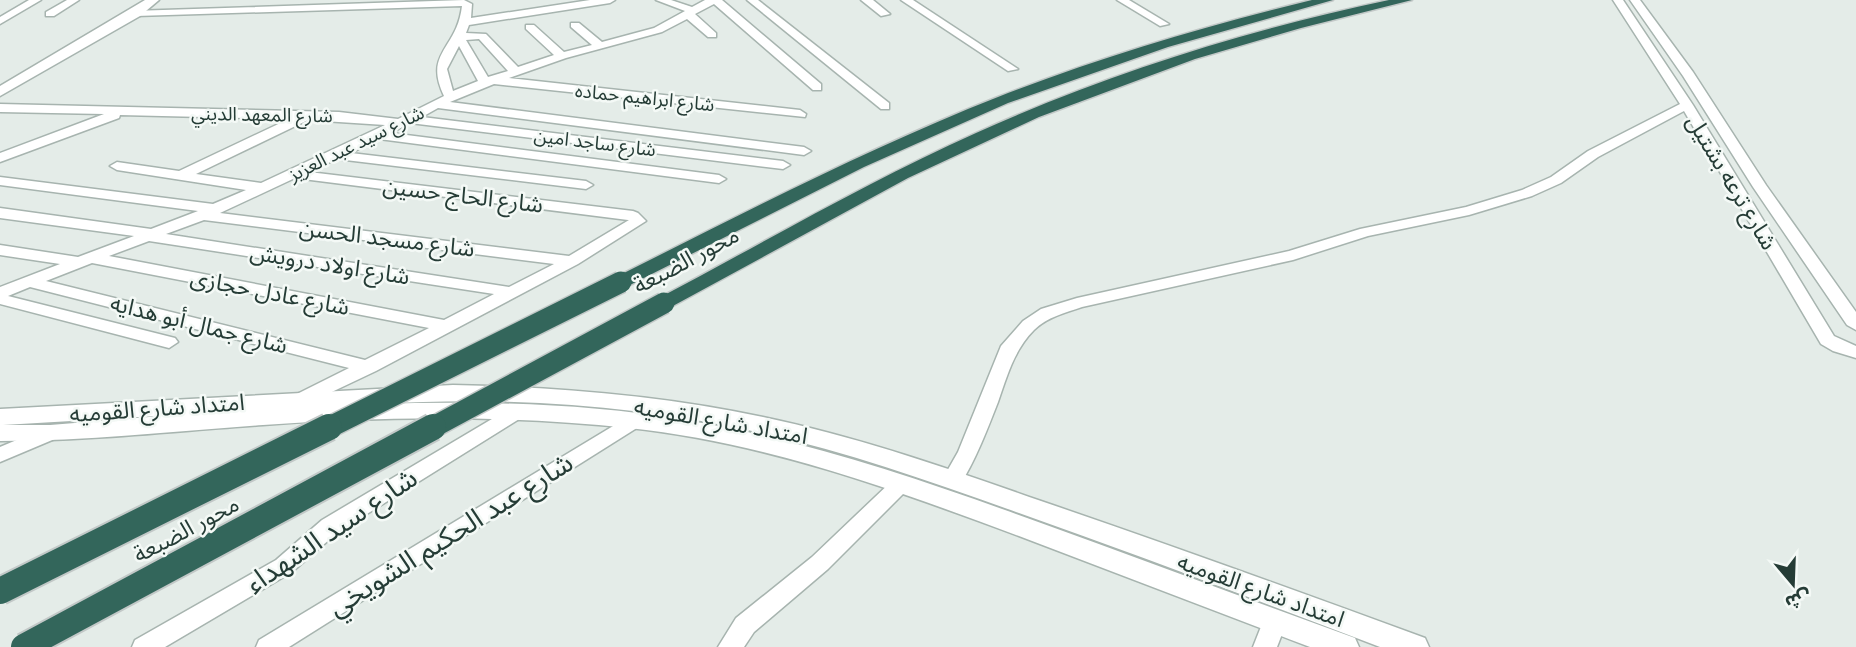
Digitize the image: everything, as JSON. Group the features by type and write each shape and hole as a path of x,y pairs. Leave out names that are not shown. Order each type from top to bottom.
{"highway":[{"name":"محور الضبعة","path":"0,591 840,173 1003,100 1187,35 1327,0"},
{"name":"محور الضبعة","path":"24,647 897,177 1034,113 1131,75 1295,24 1406,0"}],"street":[{"path":"0,21 36,0"},
{"path":"50,14 74,0"},
{"path":"0,84 143,0"},
{"path":"0,92 136,13 153,0"},
{"path":"465,22 610,0"},
{"path":"662,0 691,12 712,35"},
{"path":"715,0 817,87"},
{"name":"شارع سيد عبد العزيز","path":"0,293 264,188 378,135 450,96 562,56 658,30 715,0"},
{"path":"752,0 886,106"},
{"path":"866,0 885,14"},
{"path":"906,0 1012,69"},
{"path":"1122,0 1164,24"},
{"name":"شارع ترعه بشتيل","path":"1618,0 1687,105 1827,340 1856,352"},
{"name":"شارع ترعه بشتيل","path":"1635,0 1689,75 1760,187 1789,225 1856,325"},
{"path":"136,13 410,2 452,1 467,4 465,22 459,37 442,58 444,85 450,96"},
{"path":"575,25 600,46"},
{"path":"530,27 562,56"},
{"path":"459,37 482,36 515,71"},
{"path":"459,37 487,81"},
{"name":"شارع ابراهيم حماده","path":"487,81 800,114"},
{"path":"435,103 804,150"},
{"path":"953,480 968,452 1010,346 1029,325 1047,313 1089,300 1293,255 1365,232 1469,211 1527,194 1556,180 1602,149 1687,105"},
{"name":"شارع المعهد الديني","path":"0,108 404,121"},
{"name":"شارع المعهد الديني","path":"0,158 124,111"},
{"path":"179,176 306,116"},
{"name":"شارع ساجد امين","path":"404,121 782,165"},
{"path":"378,135 719,179"},
{"path":"336,155 586,185"},
{"path":"117,166 264,188"},
{"path":"0,179 16,170"},
{"name":"شارع الحاج حسين","path":"293,174 632,216 638,221 572,261"},
{"name":"شارع مسجد الحسن","path":"0,179 209,212 572,261"},
{"name":"شارع اولاد درويش","path":"0,213 512,292"},
{"name":"شارع عادل حجازى","path":"0,250 87,260 448,326"},
{"path":"271,416 572,261"},
{"name":"شارع جمال أبو هدايه","path":"29,282 369,367"},
{"path":"0,299 169,342"},
{"name":"امتداد شارع القوميه","path":"0,417 453,392 522,393 589,399 763,425 833,443 953,480 1411,646"},
{"name":"امتداد شارع القوميه","path":"0,433 50,433 397,409 517,411 633,421 769,446 855,468 1335,645"},
{"name":"شارع سيد الشهداء","path":"144,647 285,566 330,526 517,411"},
{"name":"شارع عبد الحكيم الشويخي","path":"268,647 633,421"},
{"path":"0,455 50,433"},
{"path":"730,647 745,625 820,564 901,484"},
{"path":"1265,647 1275,621"}]}
